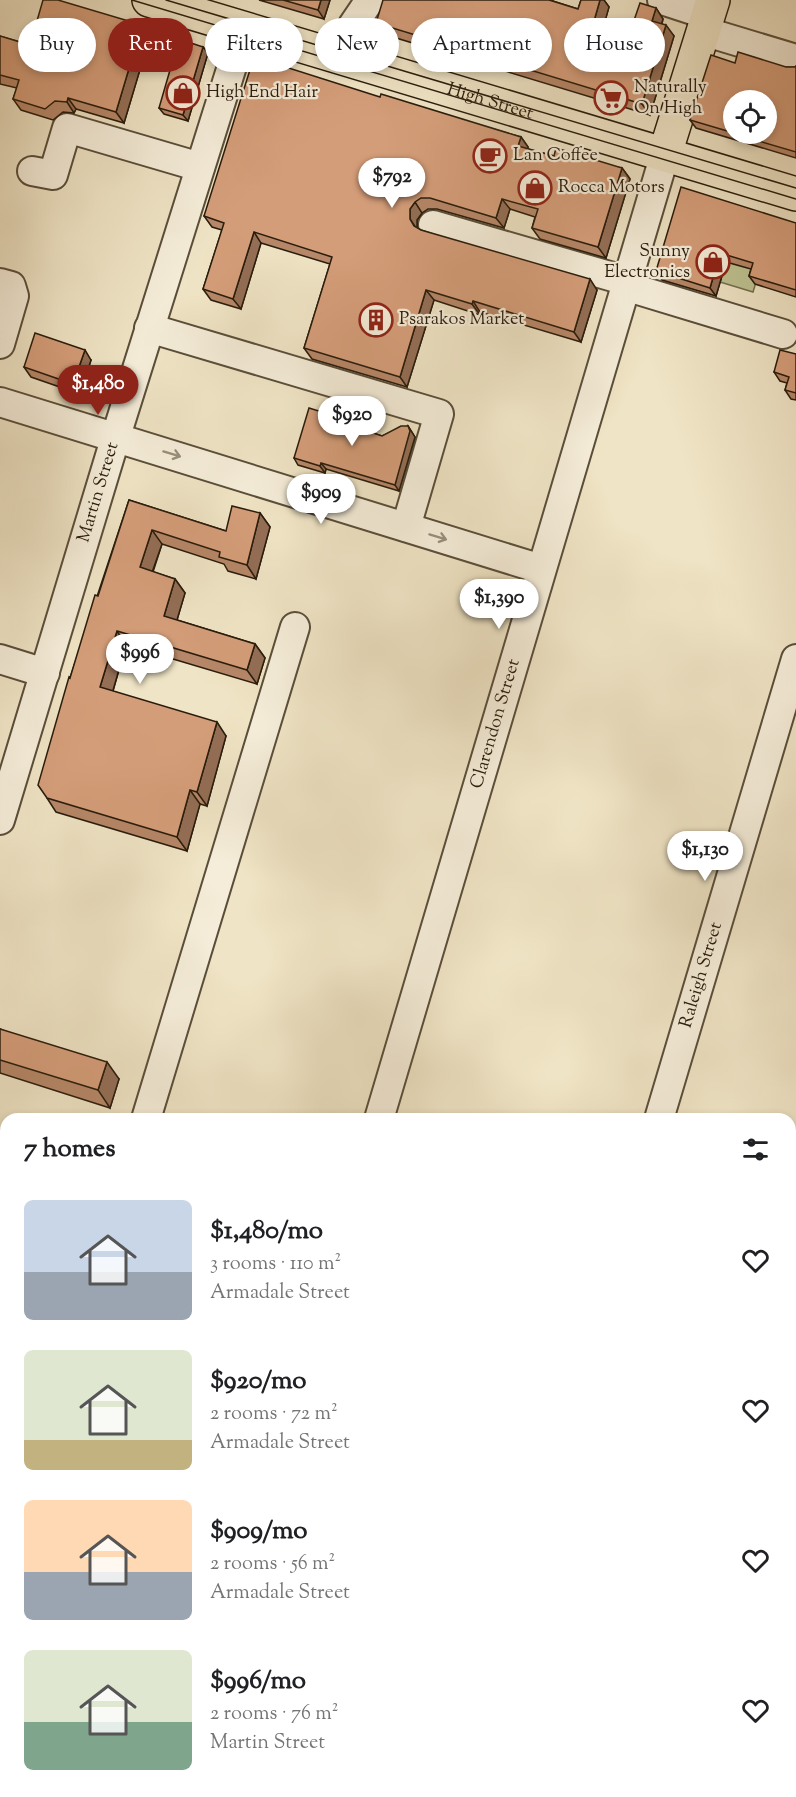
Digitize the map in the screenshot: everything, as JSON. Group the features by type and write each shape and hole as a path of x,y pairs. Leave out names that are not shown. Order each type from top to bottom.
{"main road":[{"name":"High Street","path":"149,0 210,18"},
{"path":"665,154 708,15"},
{"name":"High Street","path":"390,72 796,194"}],"street":[{"path":"357,18 369,0"},
{"path":"662,0 708,15 796,59"},
{"name":"Martin Street","path":"0,820 149,328 230,72"},
{"path":"32,171 53,175 67,128 200,167"},
{"name":"Clarendon Street","path":"381,1113 665,154"},
{"path":"433,225 783,334"},
{"path":"0,283 11,286 14,296 0,344"},
{"path":"149,328 439,414 406,526"},
{"path":"0,402 541,569"},
{"path":"148,1113 295,627"},
{"name":"Raleigh Street","path":"661,1113 796,658"},
{"path":"0,659 45,673"}],"green space":[{"path":"732,243 765,252 753,292 720,282"}],"building":[{"path":"43,0 58,0 118,18 108,18 108,72 128,72 116,112 68,98 67,102 55,101 45,109 13,99 19,80 0,75 0,36 18,41 18,72 96,72 96,18 38,18"},
{"path":"283,0 321,0 318,10"},
{"path":"383,0 549,0 578,9 581,0 600,0 595,18 564,18 564,72 652,72 642,104 537,72 552,72 552,18 411,18 411,34 399,30 399,18 378,18"},
{"path":"640,3 656,8 653,18 635,18"},
{"path":"193,44 203,47 183,115 159,108 169,72 193,72"},
{"path":"738,52 786,67 796,66 796,152 769,144 777,144 777,90 723,90 723,130 690,120 711,55 735,63"},
{"path":"249,72 301,72 521,137 518,146 554,156 556,148 622,168 598,247 532,228 538,209 502,199 496,218 430,198 421,198 415,202 410,209 410,219 414,226 421,230 590,279 574,332 473,301 472,304 426,290 400,377 304,348 332,257 254,232 233,299 203,289 224,223 204,216"},
{"path":"681,187 796,223 796,290 749,276 753,263 720,253 710,288 656,271"},
{"path":"35,333 85,350 73,384 24,367"},
{"path":"780,350 796,354 796,393 785,390 789,377 774,372"},
{"path":"309,408 335,416 334,420 382,436 401,426 408,426 410,431 395,485 321,463 320,466 294,458"},
{"path":"129,500 226,531 232,506 260,513 247,565 219,557 220,552 152,530 140,567 175,579 164,616 255,644 247,670 117,631 100,687 217,722 197,792 190,790 177,837 47,798 38,785 95,595 98,596"},
{"path":"0,1029 107,1062 98,1090 0,1060"}],"tram line":[{"path":"132,0 796,199"},
{"path":"166,0 796,188"}],"place":[{"name":"High End Hair","path":"183,93"},
{"name":"Naturally On High","path":"611,98"},
{"name":"Lan Coffee","path":"490,156"},
{"name":"Rocca Motors","path":"535,188"},
{"name":"Sunny Electronics","path":"713,262"},
{"name":"Psarakos Market","path":"376,320"}]}
